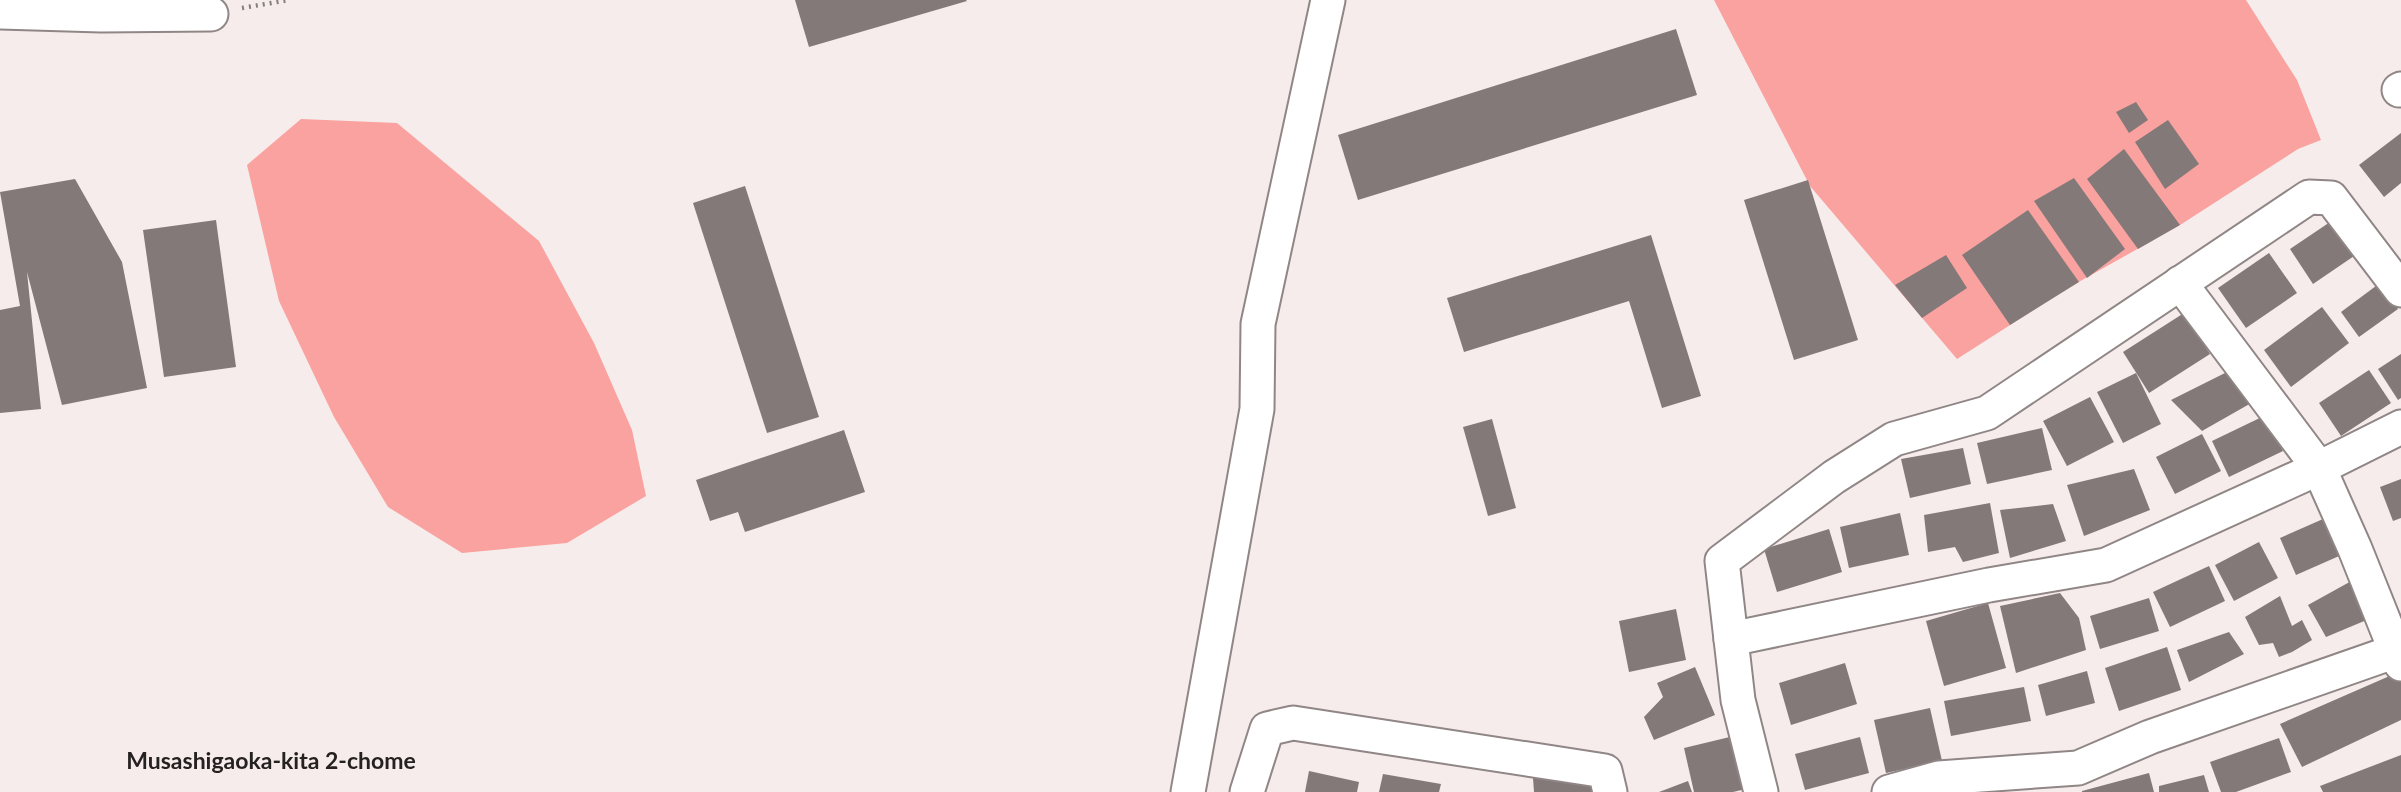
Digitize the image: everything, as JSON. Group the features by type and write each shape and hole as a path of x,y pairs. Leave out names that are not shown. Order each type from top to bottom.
{"street":[{"path":"1188,792 1257,409 1258,324 1328,0"},
{"path":"0,12 134,7 211,14"},
{"path":"1761,792 1738,700 1722,561 1834,477 1894,439 1987,413 2309,197 2331,198 2401,290"},
{"path":"1889,792 1939,778 2078,768 2150,737 2399,657 2319,468 2180,283"},
{"path":"1731,639 1989,585 2106,565 2319,468 2401,427"},
{"path":"1247,792 1267,729 1293,723 1605,771 1610,792"}],"path":[{"path":"211,14 289,0"}],"shaded area":[{"path":"1714,0 2246,0 2297,80 2321,140 2298,149 2180,225 2068,288 1957,359 1810,186"},
{"path":"301,119 397,123 539,241 594,343 632,430 646,496 567,543 462,553 388,507 334,417 279,301 247,165"}],"building":[{"path":"795,0 966,0 967,1 809,47"},
{"path":"1676,29 1697,95 1358,200 1338,135"},
{"path":"2136,102 2148,120 2129,133 2116,112"},
{"path":"2168,120 2199,164 2165,189 2135,142"},
{"path":"2401,133 2401,183 2384,197 2359,165"},
{"path":"2124,149 2180,225 2138,249 2087,179"},
{"path":"2074,178 2125,249 2087,278 2034,201"},
{"path":"75,179 122,262 147,388 62,405 27,272 41,409 0,413 0,310 20,306 0,192"},
{"path":"1808,180 1858,340 1794,360 1744,200"},
{"path":"745,186 819,417 767,433 693,203"},
{"path":"2028,210 2079,282 2010,325 1962,255"},
{"path":"216,220 236,367 164,377 143,230"},
{"path":"2333,220 2357,254 2313,284 2290,249"},
{"path":"1651,235 1701,396 1662,408 1629,301 1464,352 1447,298"},
{"path":"2269,253 2297,293 2246,328 2218,288"},
{"path":"1946,255 1967,288 1922,318 1895,285"},
{"path":"2380,283 2398,309 2359,337 2341,312"},
{"path":"2322,307 2349,343 2291,387 2264,350"},
{"path":"2184,313 2210,354 2149,393 2123,352"},
{"path":"2401,354 2401,398 2398,400 2378,369"},
{"path":"2369,370 2391,403 2341,436 2319,403"},
{"path":"2136,373 2161,424 2123,443 2097,392"},
{"path":"2225,373 2253,402 2202,431 2171,400"},
{"path":"2090,397 2114,442 2067,466 2043,421"},
{"path":"2266,415 2283,451 2229,477 2212,441"},
{"path":"1492,419 1516,508 1488,516 1463,427"},
{"path":"2042,428 2052,470 1987,484 1977,443"},
{"path":"844,430 865,492 745,532 738,512 710,521 696,480"},
{"path":"2202,434 2221,471 2175,494 2156,457"},
{"path":"1963,448 1971,484 1910,498 1901,459"},
{"path":"2134,469 2150,510 2084,536 2067,485"},
{"path":"2401,479 2401,518 2393,521 2380,487"},
{"path":"1990,503 1999,553 1963,562 1955,547 1928,552 1924,515"},
{"path":"2053,504 2066,541 2010,558 2000,510"},
{"path":"2339,512 2355,549 2296,575 2280,538"},
{"path":"1900,513 1909,555 1849,568 1840,527"},
{"path":"1829,529 1842,572 1777,592 1764,549"},
{"path":"2259,542 2278,578 2234,601 2215,565"},
{"path":"2209,566 2225,601 2170,627 2153,592"},
{"path":"2364,574 2381,614 2326,637 2308,605"},
{"path":"2060,593 2079,618 2086,650 2016,673 2000,606"},
{"path":"2280,596 2292,626 2302,620 2312,640 2279,657 2273,643 2259,645 2245,617"},
{"path":"2149,598 2159,631 2100,649 2090,616"},
{"path":"1988,603 2006,668 1944,686 1926,621"},
{"path":"1676,609 1686,660 1629,672 1619,621"},
{"path":"2229,632 2244,654 2189,682 2177,650"},
{"path":"2167,647 2181,690 2119,711 2105,668"},
{"path":"1845,663 1857,704 1791,725 1779,683"},
{"path":"1695,667 1715,715 1654,740 1644,717 1663,697 1657,683"},
{"path":"2087,671 2095,703 2046,716 2038,685"},
{"path":"2401,671 2401,720 2302,767 2280,724"},
{"path":"2024,687 2031,721 1951,736 1944,701"},
{"path":"1930,708 1942,761 1886,773 1874,720"},
{"path":"1734,736 1746,789 1733,792 1694,792 1684,748"},
{"path":"1860,737 1869,773 1805,790 1795,754"},
{"path":"2279,738 2291,772 2236,792 2221,792 2210,762"},
{"path":"2401,755 2401,792 2323,792 2320,786"},
{"path":"1309,771 1359,782 1357,792 1305,792"},
{"path":"1600,772 1602,792 1534,792 1533,778"},
{"path":"2149,773 2154,792 2082,792 2082,791"},
{"path":"1383,774 1441,784 1439,792 1379,792"},
{"path":"2204,775 2209,792 2159,792 2159,786"},
{"path":"1688,781 1692,792 1659,792"}],"district":[{"name":"Musashigaoka-kita 2-chome","path":"271,761"}]}
